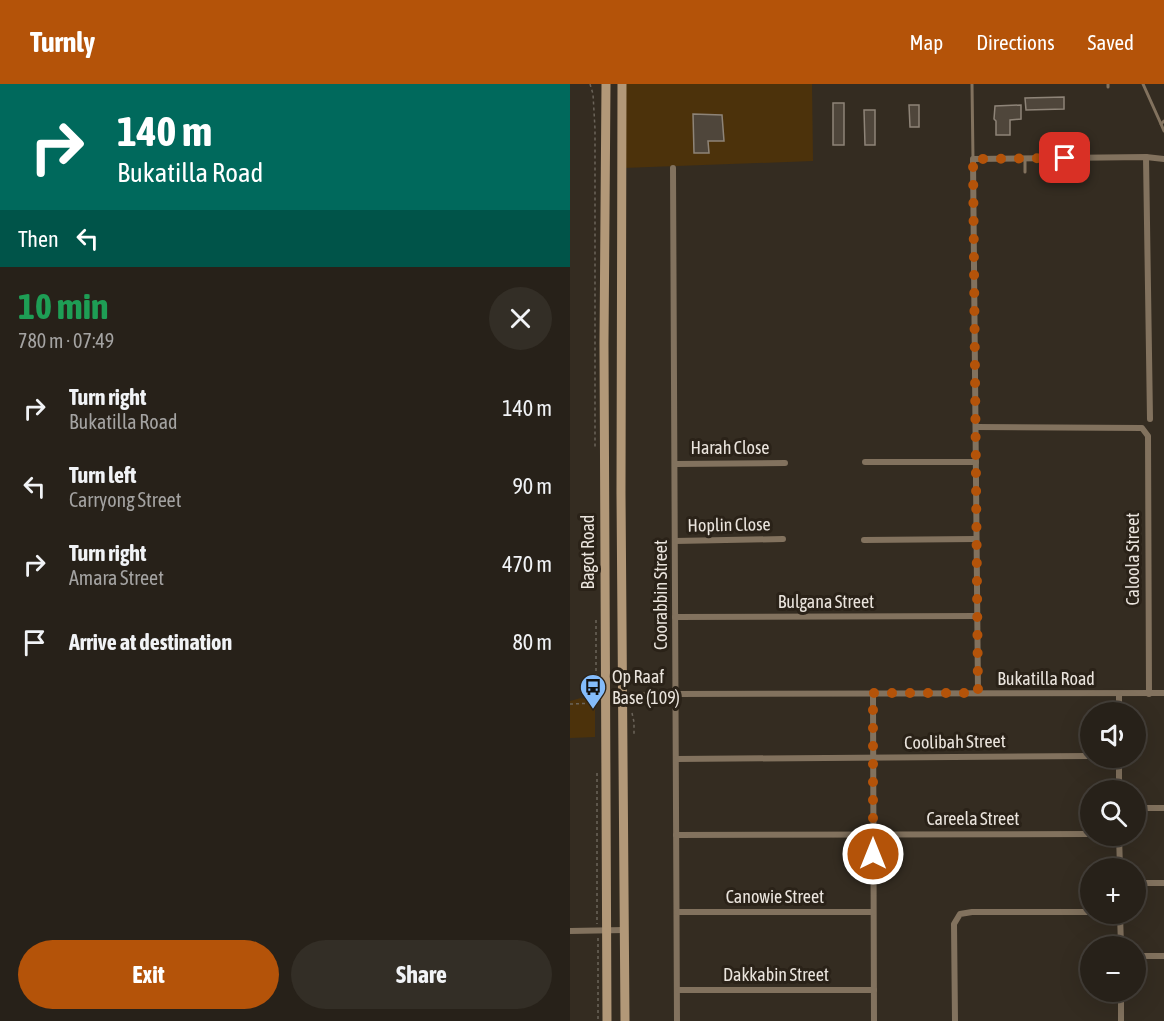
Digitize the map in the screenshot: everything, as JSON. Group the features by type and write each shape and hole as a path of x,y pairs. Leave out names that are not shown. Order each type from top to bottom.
{"main road":[{"name":"Bagot Road","path":"606,84 602,930 607,1021"},
{"name":"Bagot Road","path":"622,84 624,1021"}],"street":[{"path":"1146,157 1150,419"},
{"path":"978,693 973,159 1164,158"},
{"name":"Coorabbin Street","path":"673,168 677,1021"},
{"name":"Caloola Street","path":"976,427 1142,428 1148,436 1149,693"},
{"path":"866,462 976,462"},
{"name":"Harah Close","path":"676,464 785,463"},
{"name":"Hoplin Close","path":"675,541 783,539"},
{"path":"864,540 976,539"},
{"name":"Bulgana Street","path":"675,617 977,616"},
{"path":"873,693 874,1021"},
{"name":"Bukatilla Road","path":"676,694 1164,693"},
{"path":"1119,694 1119,702"},
{"name":"Coolibah Street","path":"676,759 1080,756"},
{"path":"1146,808 1164,808"},
{"name":"Careela Street","path":"676,835 1080,834"},
{"path":"1146,883 1164,883"},
{"name":"Canowie Street","path":"677,912 873,912"},
{"path":"955,1021 954,924 957,917 972,912 1080,912"},
{"path":"570,931 624,930"},
{"path":"1146,956 1164,956"},
{"name":"Dakkabin Street","path":"678,990 874,990"},
{"path":"1121,1002 1122,1021"}],"lane":[{"path":"972,84 973,159"},
{"path":"1143,84 1163,123 1164,131"},
{"path":"1164,150 1164,158"},
{"path":"1025,158 1025,172"},
{"path":"622,694 676,694"}],"path":[{"path":"590,84 593,94 595,129 596,453"},
{"path":"596,614 597,691"},
{"path":"570,704 597,703"},
{"path":"631,710 634,735"},
{"path":"597,765 602,930 598,1021"}],"shaded area":[{"path":"624,84 812,84 813,161 623,168"},
{"path":"581,698 595,701 595,737 570,738 570,701"}],"building":[{"path":"1064,97 1064,109 1026,110 1025,98"},
{"path":"833,103 844,103 844,145 833,145"},
{"path":"909,105 919,105 919,127 910,127"},
{"path":"1021,105 1021,119 1010,120 1010,135 996,135 995,106"},
{"path":"864,110 875,110 875,145 865,145"},
{"path":"693,114 722,115 724,141 708,141 709,153 694,153"}],"place":[{"name":"Op Raaf Base (109)","path":"593,710"}],"route":[{"path":"873,854 873,693 978,693 973,159 1065,158"}]}
